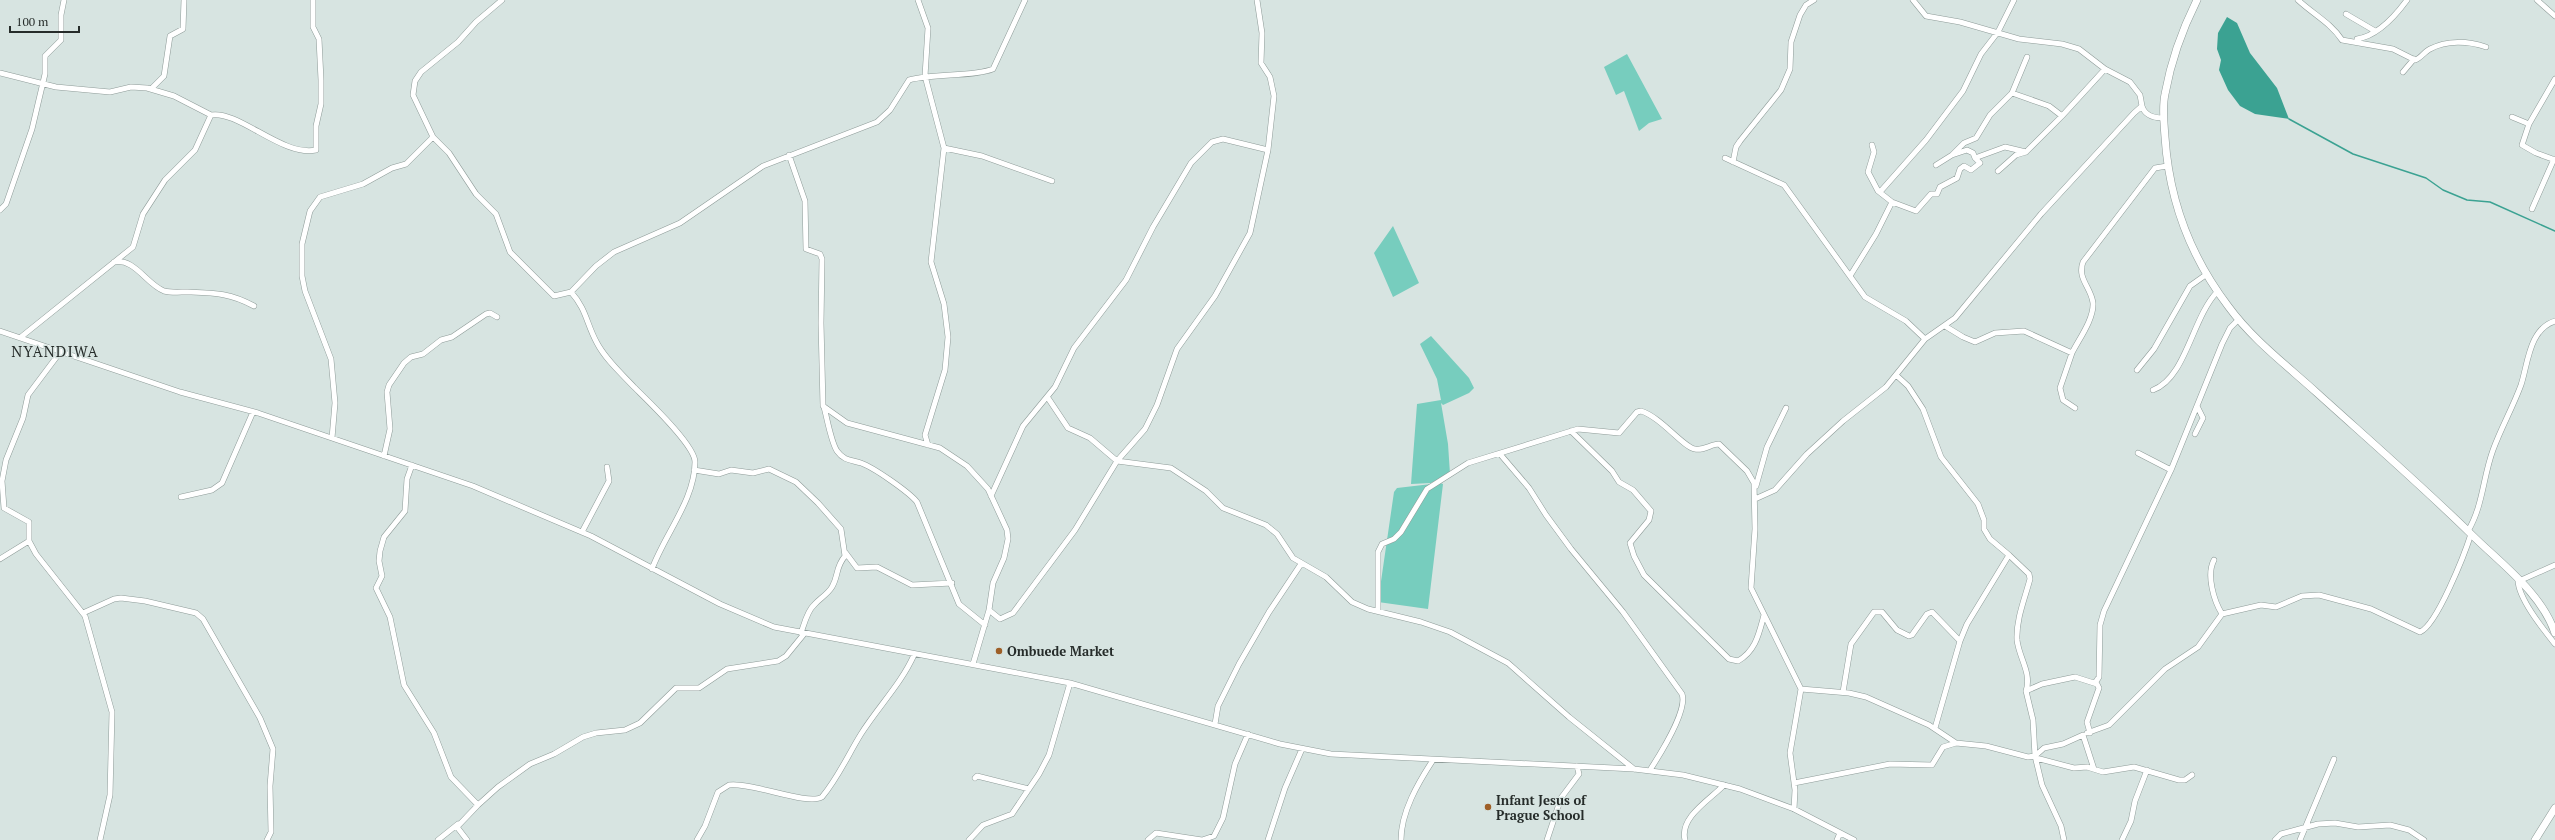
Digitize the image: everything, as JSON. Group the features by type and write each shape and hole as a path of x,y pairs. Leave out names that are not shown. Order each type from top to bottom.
{"main road":[{"path":"2197,0 2185,24 2173,59 2164,95 2163,118 2167,166 2177,207 2190,245 2218,292 2251,334 2420,484 2519,580 2546,614 2555,633"},
{"path":"2535,840 2555,808"}],"street":[{"path":"0,210 6,204 29,140 42,84 45,56 61,40 61,15 64,0"},
{"path":"151,89 164,76 170,36 184,30 184,0"},
{"path":"0,73 42,84 110,92 131,87 151,89 174,96 211,115 229,118 286,145 316,150 316,126 320,104 321,80 319,39 313,27 313,0"},
{"path":"502,0 476,22 458,42 421,72 415,81 413,95 433,137 449,153 476,194 496,214 505,244 515,258 552,295 562,296 571,292 596,266 614,252 680,223 748,174 789,155 877,122 890,110 905,84 909,80 925,76 978,72 995,66 1006,37 1025,0"},
{"path":"918,0 928,28 925,76 944,148 931,262 944,304 948,337 945,370 925,435 926,442 929,446"},
{"path":"989,610 1000,619 1013,613 1075,530 1117,461 1145,429 1157,405 1176,349 1215,296 1250,234 1268,150 1274,96 1270,77 1261,63 1262,32 1257,0"},
{"path":"1733,162 1736,147 1780,90 1790,69 1790,42 1800,15 1806,5 1814,0"},
{"path":"1913,0 1926,16 2019,38 2070,45 2079,49 2105,69 2134,86 2140,95 2142,106 2148,114 2163,118"},
{"path":"1880,192 1926,140 1954,104 1963,91 1981,54 1998,32 2014,0"},
{"path":"2298,0 2323,19 2339,34 2342,40 2393,48 2417,61 2434,47 2450,43 2467,42 2486,47"},
{"path":"2357,39 2374,31 2399,12 2407,0"},
{"path":"2537,0 2555,16"},
{"path":"2346,14 2374,31"},
{"path":"1936,165 1952,155 1964,144 1976,138 1990,115 2012,93 2026,57"},
{"path":"2404,72 2414,60"},
{"path":"1998,171 2016,155 2026,152 2062,116 2105,69"},
{"path":"2532,209 2554,160 2536,153 2522,145 2529,124 2555,79"},
{"path":"2012,93 2048,106 2062,116"},
{"path":"1755,499 1775,490 1804,457 1847,418 1876,396 1925,339 1945,326 1976,294 2042,214 2099,154 2124,123 2142,106"},
{"path":"21,337 133,247 143,214 165,180 195,150 211,115"},
{"path":"2512,117 2529,124"},
{"path":"332,438 335,402 331,359 305,291 302,276 302,244 310,211 320,197 363,184 392,168 406,164 433,137"},
{"path":"991,496 1023,426 1048,398 1059,382 1074,348 1126,280 1159,217 1191,163 1212,142 1223,139 1268,150"},
{"path":"1872,145 1874,152 1868,172 1880,192 1892,202 1916,211 1931,194 1939,192 1940,187 1957,178 1960,169 1964,166 1971,170 1980,163 1975,158 1973,153 1967,150 1952,155"},
{"path":"1975,158 2004,146 2026,152"},
{"path":"944,148 982,156 1052,181"},
{"path":"789,155 805,201 806,249 820,254 822,259 821,323 823,406 834,446 839,454 849,461 861,463 870,468 908,493 917,502 952,583 959,604 984,625"},
{"path":"1725,158 1777,180 1788,188 1867,300 1906,321 1925,339"},
{"path":"2075,408 2063,400 2060,388 2072,353 2091,315 2093,305 2081,278 2083,262 2155,168 2167,166"},
{"path":"1850,276 1876,234 1892,202"},
{"path":"113,262 128,264 150,284 166,291 228,295 240,298 254,306"},
{"path":"2136,370 2154,349 2190,286 2207,274"},
{"path":"571,292 583,306 591,330 602,351 660,412 695,457 694,470 689,491 652,568"},
{"path":"2153,390 2170,380 2205,307 2218,292"},
{"path":"384,456 390,429 387,392 389,385 404,363 411,357 423,354 442,340 452,337 486,314 490,313 497,317"},
{"path":"2095,683 2099,677 2100,625 2104,611 2171,470 2196,406 2228,332 2239,319"},
{"path":"2036,757 2044,748 2063,744 2109,724 2165,669 2198,647 2222,614 2261,605 2276,607 2302,596 2319,595 2371,609 2414,631 2422,632 2444,600 2481,505 2493,451 2521,384 2534,342 2545,325 2555,321"},
{"path":"1945,326 1963,337 1975,342 1995,333 2024,331 2072,353"},
{"path":"0,331 62,350 180,392 253,412 473,486 582,532 742,615 774,627 914,655 973,664 1070,683 1302,749 1331,754 1634,769 1683,775 1765,797 1794,809 1854,840"},
{"path":"62,350 28,395 23,418 6,460 2,481 2,509 29,522 29,541 41,561 83,613 113,720 110,746 108,807 100,840"},
{"path":"1896,374 1908,386 1923,409 1941,457 1978,504 1987,535 2030,574 2018,623 2017,640 2029,682 2026,691 2033,720 2036,757 2044,790 2061,826 2064,840"},
{"path":"1048,398 1068,428 1090,438 1117,461 1158,465 1178,472 1206,491 1223,508 1270,527 1291,556 1301,564 1326,577 1352,602 1450,632 1508,663 1569,717 1634,769"},
{"path":"823,406 847,423 940,448 962,463 983,482 1007,530 1008,540 1004,558 994,583 989,610 973,664"},
{"path":"2195,434 2203,418 2196,406"},
{"path":"1786,408 1767,447 1755,489 1755,545 1750,582 1753,596 1776,634 1801,689 1790,753 1794,783 1794,809"},
{"path":"181,497 212,490 223,482 253,412"},
{"path":"1378,611 1378,552 1381,545 1394,539 1401,532 1417,502 1431,485 1471,461 1500,454 1571,431 1586,428 1620,433 1637,412 1643,412 1668,427 1690,448 1704,449 1717,444 1723,446 1750,475 1755,489"},
{"path":"1571,431 1612,471 1619,482 1633,490 1651,511 1649,520 1630,543 1643,573 1729,659 1738,662 1750,652 1758,637 1764,615"},
{"path":"2138,452 2171,470"},
{"path":"1500,454 1529,488 1546,515 1571,549 1623,612 1682,694 1682,704 1668,741 1650,770"},
{"path":"412,465 408,479 405,511 384,537 379,560 382,576 376,588 390,617 404,685 434,733 451,777 478,805"},
{"path":"582,532 609,481 607,467"},
{"path":"694,470 719,474 731,470 753,473 769,469 796,482 841,529 845,552 857,568 870,566 877,567 912,586 952,583"},
{"path":"0,559 29,541"},
{"path":"438,840 458,824 498,787 530,764 583,737 596,733 622,731 635,726 652,713 678,688 699,688 727,669 778,662 786,656 802,633 813,605 825,597 831,588 837,567 845,552"},
{"path":"1936,728 1960,641 1968,624 2009,555"},
{"path":"2214,560 2211,572 2213,591 2217,605 2222,614"},
{"path":"1215,724 1218,706 1239,664 1269,612 1301,564"},
{"path":"2555,565 2519,580 2518,588 2523,598 2555,644"},
{"path":"83,613 114,599 129,598 196,613 203,619 260,718 271,741 274,762 270,786 272,821 271,836 268,840"},
{"path":"1842,692 1851,644 1874,612 1882,612 1897,630 1909,636 1912,635 1927,614 1932,612 1960,641"},
{"path":"697,840 705,826 718,792 729,785 764,789 808,800 822,797 851,755 862,734 908,668 914,655"},
{"path":"2026,691 2034,686 2071,678 2084,678 2095,683 2099,688 2088,722 2090,733"},
{"path":"969,840 983,825 1012,814 1029,789 1047,759 1070,683"},
{"path":"1801,689 1842,692 1871,698 1936,728 1956,743"},
{"path":"1148,840 1156,833 1202,840 1214,836 1223,818 1235,764 1248,734"},
{"path":"2083,735 2094,769"},
{"path":"1794,783 1890,764 1932,765 1942,748 1956,743 1986,746 2021,756 2036,757 2074,768 2085,767 2108,772 2131,767 2147,770 2179,780 2186,780 2192,775"},
{"path":"1268,840 1285,788 1302,749"},
{"path":"2300,840 2334,759"},
{"path":"1401,840 1402,828 1411,799 1433,760"},
{"path":"1547,840 1561,798 1579,774 1577,766"},
{"path":"2122,840 2131,821 2135,801 2147,770"},
{"path":"975,778 977,776 1004,781 1029,789"},
{"path":"1685,840 1684,832 1688,820 1724,785"},
{"path":"2275,840 2281,834 2318,824 2335,823 2358,827 2390,825 2409,830 2424,840"},
{"path":"458,824 458,830 467,840"},
{"path":"1837,840 1840,833"}],"shaded area":[{"path":"2227,17 2237,23 2250,53 2277,88 2289,119 2255,114 2240,106 2228,90 2219,70 2221,60 2217,49 2218,33"},
{"path":"1627,54 1662,119 1649,123 1639,131 1624,91 1616,95 1604,67"},
{"path":"1393,226 1419,283 1393,297 1374,253"},
{"path":"1431,336 1469,378 1474,388 1469,393 1443,405 1441,403 1448,444 1450,474 1431,483 1411,484 1417,404 1441,400 1437,379 1420,344"},
{"path":"1440,483 1443,484 1428,609 1378,602 1394,492 1397,488"}],"waterway":[{"path":"2289,119 2353,154 2426,178 2443,190 2467,200 2490,202 2555,231"}],"place":[{"name":"Ombuede Market","path":"999,651"},
{"name":"Infant Jesus of Prague School","path":"1488,807"}],"district":[{"name":"NYANDIWA","path":"55,351"}]}
